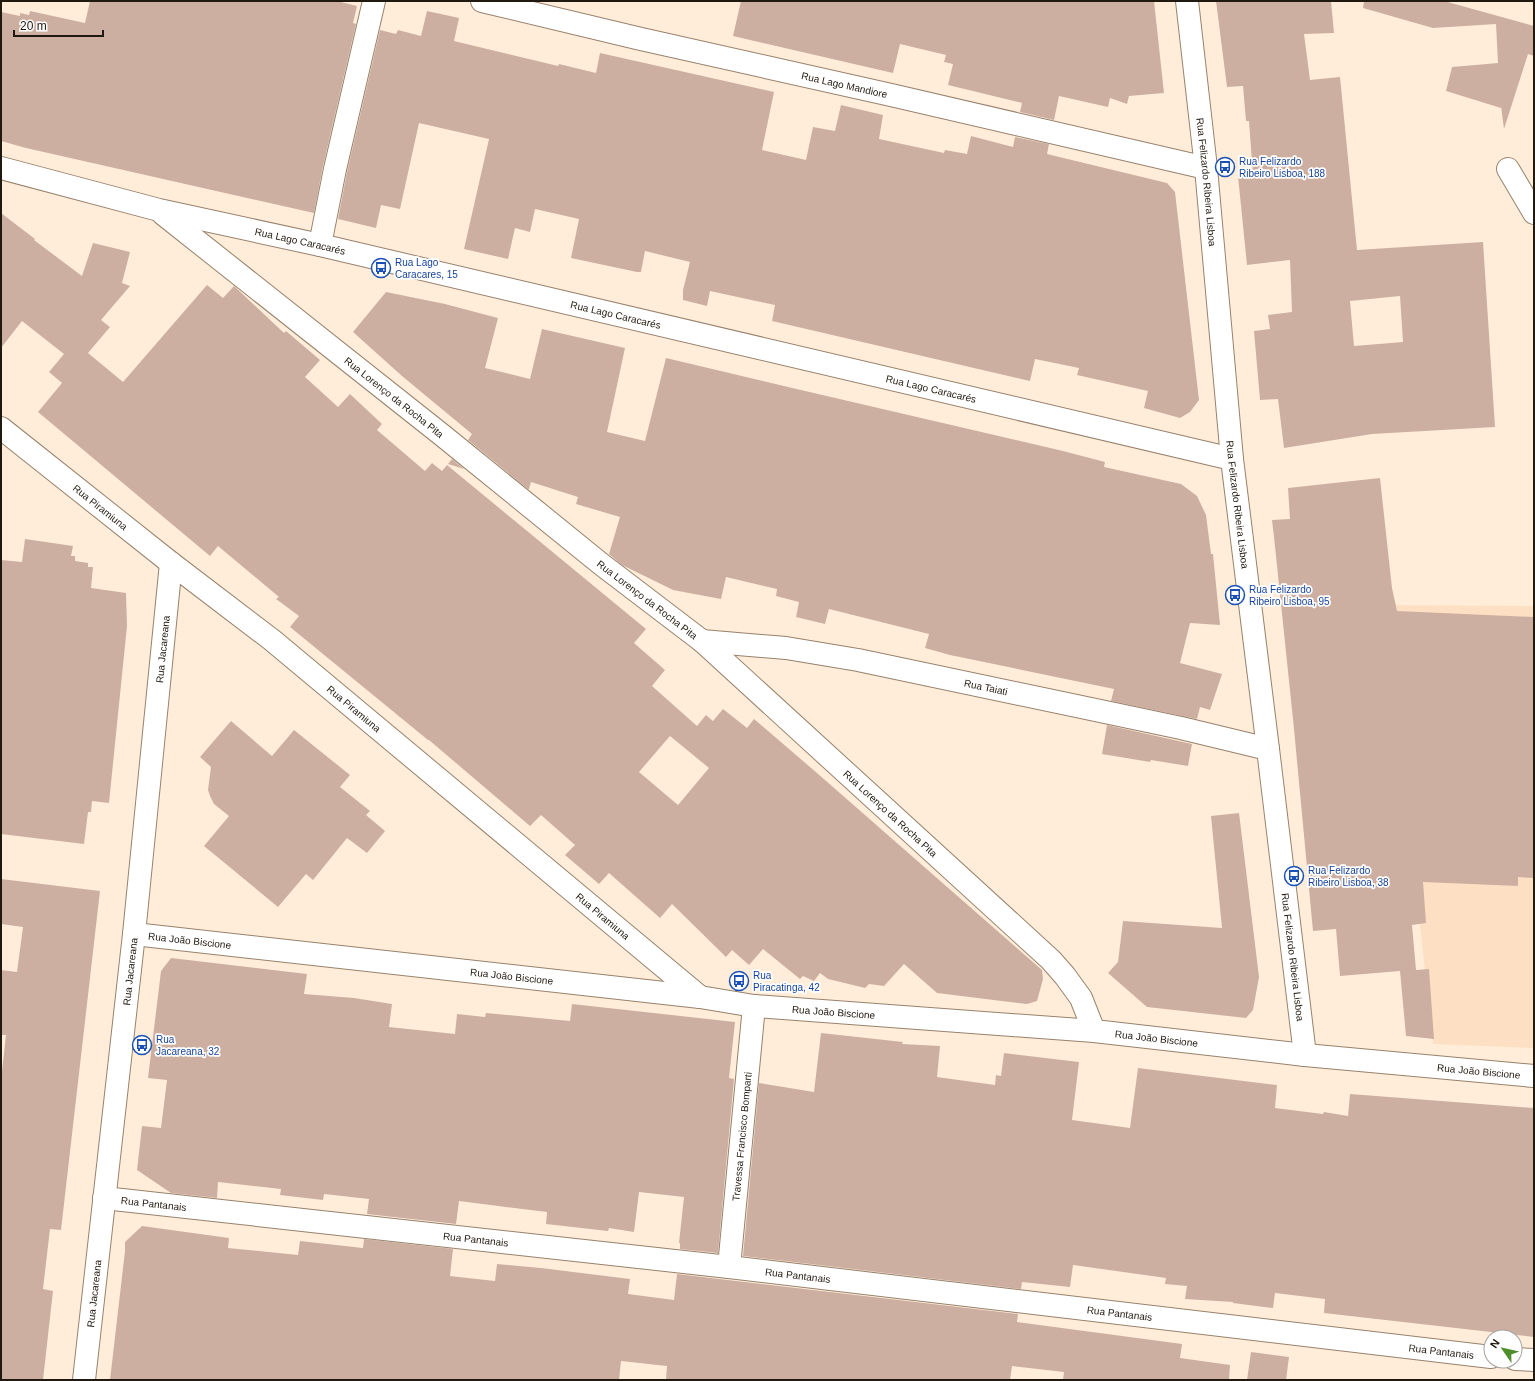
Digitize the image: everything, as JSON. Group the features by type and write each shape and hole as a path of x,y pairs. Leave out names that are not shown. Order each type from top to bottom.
{"street":[{"path":"320,245 335,169 374,1"},
{"name":"Rua Lago Mandiore","path":"482,1 641,39 1206,168"},
{"name":"Rua Felizardo Ribeira Lisboa","path":"1187,1 1206,168 1232,459 1304,1055"},
{"name":"Rua Lago Caracarés","path":"1,168 159,210 320,245 1232,459"},
{"path":"1508,169 1534,213"},
{"name":"Rua Lorenço da Rocha Pita","path":"159,210 442,435 601,564 702,641 1051,960 1081,998 1094,1031"},
{"name":"Rua Piramiuna","path":"1,428 171,563 272,640 700,997"},
{"name":"Rua Jacareana","path":"84,1380 134,934 171,563"},
{"name":"Rua Taiati","path":"702,641 786,648 858,660 1173,727 1268,749"},
{"name":"Rua João Biscione","path":"134,934 700,997 754,1006 1094,1031 1304,1055 1534,1076"},
{"name":"Travessa Francisco Bomparti","path":"729,1267 754,1006"},
{"name":"Rua Pantanais","path":"104,1198 729,1267 1483,1356"},
{"path":"1523,1359 1534,1360"}],"shaded area":[{"path":"1388,605 1534,606 1534,1048 1433,1044 1397,716"}],"building":[{"path":"90,1 337,1 357,6 353,23 356,24 323,166 314,213 26,148 1,141 1,12 20,16 20,13 29,15 30,11 85,23"},
{"path":"741,1 1154,1 1164,93 1129,96 1127,104 1110,98 1108,107 1059,96 1054,120 1020,112 1022,103 948,85 953,64 944,62 946,55 900,44 893,73 733,36"},
{"path":"1216,1 1331,1 1334,33 1304,34 1310,80 1340,77 1357,250 1483,242 1495,427 1372,434 1284,448 1278,399 1260,400 1254,331 1270,329 1268,315 1292,312 1290,260 1247,265 1238,176 1253,175 1249,121 1246,121 1243,86 1227,87","holes":["1400,296 1403,342 1354,346 1350,301"]},
{"path":"1364,1 1444,1 1534,26 1534,56 1528,54 1504,129 1501,106 1501,108 1446,91 1452,67 1498,63 1496,24 1433,28 1363,8"},
{"path":"427,11 459,18 454,41 558,66 559,64 596,73 600,53 774,92 762,150 806,160 813,127 835,131 841,105 883,115 879,139 944,153 945,150 967,154 971,136 1013,147 1015,137 1049,144 1047,154 1167,183 1175,192 1199,400 1190,412 1180,418 1144,408 1148,391 1077,375 1079,368 1035,359 1030,381 772,321 775,305 710,291 707,306 683,300 683,290 690,262 645,251 641,272 637,272 571,258 579,219 535,209 530,232 515,228 508,259 464,249 489,139 419,123 400,209 381,205 376,228 338,219 347,172 380,30 396,34 398,30 421,36"},
{"path":"1,213 82,276 93,243 130,252 122,283 130,286 101,320 110,327 88,353 123,382 207,285 223,298 234,286 284,333 286,331 320,360 305,377 338,407 350,394 382,424 377,430 425,471 432,463 442,471 447,465 646,629 634,643 665,670 652,686 697,726 706,715 713,721 723,709 747,728 754,719 1042,970 1043,979 1037,1001 1027,1004 937,993 904,964 884,986 869,984 865,988 828,979 820,973 814,981 803,976 800,979 763,949 749,965 732,950 726,957 672,904 660,918 609,873 599,884 565,855 575,845 541,815 530,826 429,740 290,627 299,616 276,599 279,597 218,546 210,556 38,412 62,383 49,372 64,354 22,321 1,348","holes":["670,736 709,768 678,805 639,772"]},
{"path":"386,292 445,304 498,318 485,368 530,379 542,329 625,348 607,432 645,441 666,358 1063,451 1105,462 1104,467 1181,484 1197,496 1206,515 1211,554 1213,554 1220,625 1190,623 1180,663 1222,674 1210,710 1200,707 1197,719 1111,701 1114,689 950,655 925,648 929,634 829,609 825,624 796,617 799,602 776,596 777,589 726,577 721,599 673,590 622,565 609,554 620,517 576,504 578,497 531,482 528,489 468,440 472,434 402,376 353,332"},
{"path":"452,459 464,469 448,464"},
{"path":"1380,478 1392,588 1397,611 1534,617 1534,878 1518,877 1518,886 1423,882 1426,923 1412,925 1416,970 1429,969 1434,1039 1406,1036 1400,971 1340,976 1336,929 1313,931 1272,520 1290,519 1288,488"},
{"path":"25,539 73,546 71,556 75,556 75,561 88,563 88,567 93,567 91,588 126,593 127,626 109,803 92,801 91,812 88,812 84,844 1,834 1,560 22,562"},
{"path":"231,721 272,756 294,730 350,775 340,787 370,811 366,815 385,831 367,853 347,838 313,880 306,874 278,907 204,846 229,816 214,804 210,796 208,790 211,767 200,757"},
{"path":"1107,725 1192,744 1188,766 1151,760 1150,762 1102,754"},
{"path":"1239,813 1259,977 1253,1010 1246,1018 1147,1007 1108,973 1118,962 1123,921 1222,928 1211,816"},
{"path":"1,879 100,891 61,1230 50,1229 43,1289 53,1291 43,1380 1,1380 1,1080 6,1035 1,1035 1,970 17,972 23,927 1,924"},
{"path":"171,958 307,974 304,994 354,998 392,1004 389,1027 455,1034 457,1014 485,1017 486,1013 570,1021 572,1004 735,1022 729,1078 734,1079 718,1253 680,1249 679,1243 684,1197 639,1192 634,1232 609,1228 608,1231 546,1224 547,1212 459,1201 456,1224 367,1214 369,1199 324,1194 323,1200 280,1195 281,1189 218,1182 217,1198 171,1193 137,1170 142,1126 161,1128 167,1080 148,1078 161,971"},
{"path":"821,1033 903,1042 902,1044 940,1046 937,1077 995,1085 996,1075 1001,1076 1004,1053 1079,1062 1072,1120 1130,1128 1138,1068 1277,1085 1275,1108 1323,1114 1324,1112 1348,1116 1350,1094 1534,1108 1534,1337 1523,1336 1523,1329 1483,1329 1483,1331 1324,1313 1325,1299 1275,1293 1273,1308 1233,1302 1185,1299 1187,1286 1165,1284 1166,1278 1073,1265 1070,1287 1022,1282 1021,1289 743,1256 759,1083 814,1092"},
{"path":"142,1226 229,1238 228,1248 298,1255 300,1241 363,1248 364,1239 453,1249 450,1276 495,1281 497,1264 541,1268 630,1279 628,1294 674,1300 677,1274 1018,1314 1017,1322 1182,1344 1180,1358 1230,1365 1229,1380 1063,1380 1064,1372 1012,1366 1010,1380 666,1380 667,1366 621,1361 619,1380 110,1380 125,1242"},
{"path":"1251,1352 1289,1357 1286,1380 1247,1380"}],"place":[{"name":"Rua Felizardo Ribeiro Lisboa, 188","path":"1225,167"},
{"name":"Rua Lago Caracares, 15","path":"381,268"},
{"name":"Rua Felizardo Ribeiro Lisboa, 95","path":"1235,595"},
{"name":"Rua Felizardo Ribeiro Lisboa, 38","path":"1294,876"},
{"name":"Rua Piracatinga, 42","path":"739,981"},
{"name":"Rua Jacareana, 32","path":"142,1045"}]}
